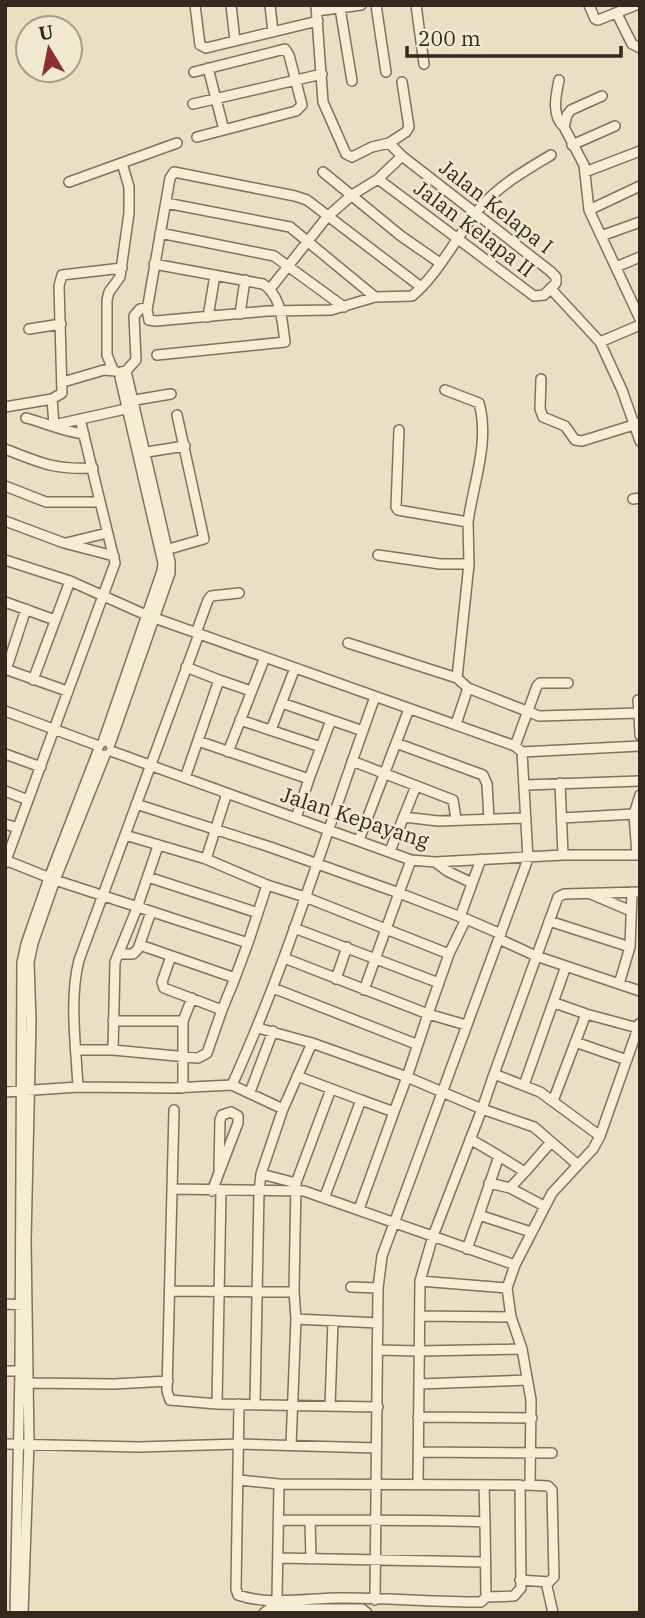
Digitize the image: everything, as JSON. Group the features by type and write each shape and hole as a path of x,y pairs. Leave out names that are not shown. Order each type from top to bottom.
{"street":[{"path":"195,5 202,47 213,47 273,32 317,12 361,5"},
{"path":"231,5 235,41"},
{"path":"270,5 273,32"},
{"path":"376,5 386,72"},
{"path":"416,5 424,64"},
{"path":"589,5 593,16 598,20 636,5"},
{"path":"340,8 352,81"},
{"path":"317,12 324,108 345,154 352,157 379,144 388,143 406,132 409,127 402,82"},
{"path":"617,14 632,44 640,48"},
{"path":"194,72 283,48 288,51 301,102 300,108 197,137"},
{"path":"208,68 224,130"},
{"path":"192,104 322,74"},
{"path":"559,79 556,112 582,160 586,202 616,267 635,295 640,319"},
{"path":"564,127 569,112 602,96"},
{"path":"572,145 615,126"},
{"path":"69,182 177,143"},
{"name":"Jalan Kelapa I","path":"388,143 556,277 557,281 551,289"},
{"path":"585,172 640,151"},
{"path":"421,287 301,198 174,172 170,178 147,307 148,317 153,321 280,310 322,310 344,307 375,297 407,297 415,294 421,287 440,263 476,213 502,186 551,155"},
{"path":"270,289 327,217 352,195 378,179 402,156"},
{"path":"122,163 129,187 129,213 120,277 109,292 107,300 107,355 120,372 132,405 147,452 169,548 170,573 150,616"},
{"path":"323,172 401,236 440,263"},
{"name":"Jalan Kelapa II","path":"378,179 534,296 544,295 551,289"},
{"path":"589,210 640,186"},
{"path":"166,204 290,227 375,297"},
{"path":"601,236 640,222"},
{"path":"160,233 274,256 344,307"},
{"path":"616,267 640,257"},
{"path":"154,264 245,280 270,289 280,310 285,342 157,355"},
{"path":"5,407 61,395 62,275 122,268"},
{"path":"208,317 215,275"},
{"path":"240,314 245,280"},
{"path":"551,289 600,342 636,424 640,441"},
{"path":"63,382 104,370 120,372 136,360 134,316 140,309 147,307"},
{"path":"29,329 61,324"},
{"path":"600,342 640,325"},
{"path":"541,379 540,409 543,417 562,424 575,440 582,441 636,424"},
{"path":"444,390 479,403 481,411 482,437 468,522 469,564 457,678"},
{"path":"54,425 171,394"},
{"path":"52,399 54,425"},
{"path":"23,1613 24,1443 20,1371 24,1305 29,962 52,879 104,748 150,616 162,571 163,563 132,405"},
{"path":"169,548 204,540 177,415"},
{"path":"26,418 54,425 66,432 84,434"},
{"path":"80,419 115,562 6,861 137,908 248,943"},
{"path":"399,430 398,510 468,522"},
{"path":"147,452 185,446"},
{"path":"5,449 50,467 93,468"},
{"path":"5,486 46,502 99,502"},
{"path":"5,521 64,543 114,556"},
{"path":"64,543 107,533"},
{"path":"377,555 440,564 469,564"},
{"path":"5,560 70,580 150,616 456,724 519,749 640,746"},
{"path":"33,680 70,580"},
{"path":"78,1087 76,972 208,600 211,596 239,593"},
{"path":"5,602 55,620"},
{"path":"26,610 6,669 67,691"},
{"path":"348,643 457,678 468,688 539,716 639,713"},
{"path":"228,752 265,657"},
{"path":"186,667 251,691"},
{"path":"271,730 295,667"},
{"path":"186,778 219,680"},
{"path":"375,1600 378,1288 382,1256 528,859 525,785 519,749 527,712 540,683 568,683"},
{"path":"456,724 468,688"},
{"path":"232,1085 273,988 375,696"},
{"path":"638,700 640,735"},
{"path":"282,703 363,731"},
{"path":"359,840 409,709"},
{"name":"Jalan Kepayang","path":"5,711 411,860 435,862 564,855 638,855"},
{"path":"240,720 321,747"},
{"path":"296,818 331,720"},
{"path":"198,741 309,779"},
{"path":"396,743 483,775 487,784 489,819"},
{"path":"5,754 41,767"},
{"path":"352,761 453,800 456,819"},
{"path":"525,785 640,781"},
{"path":"560,783 564,855"},
{"path":"390,851 416,786"},
{"path":"5,791 28,800"},
{"path":"206,859 227,793"},
{"path":"638,855 634,814 640,795"},
{"path":"136,804 399,893 463,918 536,956 640,991"},
{"path":"562,818 634,814"},
{"path":"404,817 428,821 526,818"},
{"path":"5,824 18,828"},
{"path":"125,835 206,859 450,954"},
{"path":"113,1050 113,982 118,954 158,846"},
{"path":"359,1209 463,918 481,859"},
{"path":"364,989 411,860"},
{"path":"435,862 472,883"},
{"path":"148,877 258,913"},
{"path":"76,1050 113,1050 198,1058 207,1053 267,885"},
{"path":"418,1484 420,1281 433,1236 559,895 636,892 631,911 630,947 619,984"},
{"path":"588,893 631,911"},
{"path":"118,954 133,954 140,945 151,912"},
{"path":"549,921 630,947"},
{"path":"294,928 439,983"},
{"path":"140,945 235,978"},
{"path":"336,979 347,947"},
{"path":"171,956 162,987 222,1010"},
{"path":"284,958 466,1026"},
{"path":"524,1085 566,966"},
{"path":"273,988 416,1044"},
{"path":"183,1088 183,1021 192,998"},
{"path":"239,1404 237,1592 244,1597 483,1604 517,1595 521,1588 525,1485 531,1453 532,1418 522,1349 511,1317 507,1288 515,1265 544,1206 552,1193 593,1149 600,1136 639,1025 586,1014 555,1003"},
{"path":"553,1101 586,1014"},
{"path":"113,1021 183,1021"},
{"path":"258,1028 312,1043 407,1077 482,1109 534,1127 578,1165"},
{"path":"250,1092 273,1031"},
{"path":"575,1042 627,1060"},
{"path":"255,1404 261,1174 283,1108 312,1043"},
{"path":"494,1074 524,1085 553,1101 600,1136"},
{"path":"297,1076 394,1112"},
{"path":"5,1092 78,1087 183,1088 232,1085 283,1108"},
{"path":"291,1445 296,1319 296,1186 331,1088"},
{"path":"325,1196 361,1100"},
{"path":"174,1110 167,1391 170,1400 217,1404 378,1407"},
{"path":"217,1404 219,1292 216,1191 220,1120 222,1115 231,1112 239,1119 232,1143 219,1169"},
{"path":"470,1139 524,1172"},
{"path":"510,1188 551,1142"},
{"path":"467,1249 499,1156"},
{"path":"261,1174 515,1265"},
{"path":"489,1183 510,1188 544,1206"},
{"path":"172,1189 259,1192 296,1186"},
{"path":"479,1215 531,1233"},
{"path":"420,1281 507,1288"},
{"path":"351,1287 378,1288"},
{"path":"170,1291 294,1292"},
{"path":"5,1304 24,1305"},
{"path":"15,1613 29,1383 24,1305"},
{"path":"420,1316 511,1317"},
{"path":"296,1319 378,1323"},
{"path":"330,1406 333,1321"},
{"path":"378,1350 522,1349"},
{"path":"5,1371 20,1371"},
{"path":"419,1384 527,1380"},
{"path":"29,1383 114,1384 168,1381"},
{"path":"418,1417 532,1418"},
{"path":"5,1444 139,1447 239,1444 376,1448"},
{"path":"418,1452 552,1452"},
{"path":"239,1480 279,1484 548,1486 552,1489 554,1577 546,1582 520,1580"},
{"path":"277,1599 279,1484"},
{"path":"483,1604 484,1485"},
{"path":"279,1520 485,1522"},
{"path":"310,1520 311,1559"},
{"path":"278,1558 484,1562"},
{"path":"546,1582 553,1613"},
{"path":"264,1613 269,1609 362,1609 367,1613"}]}
